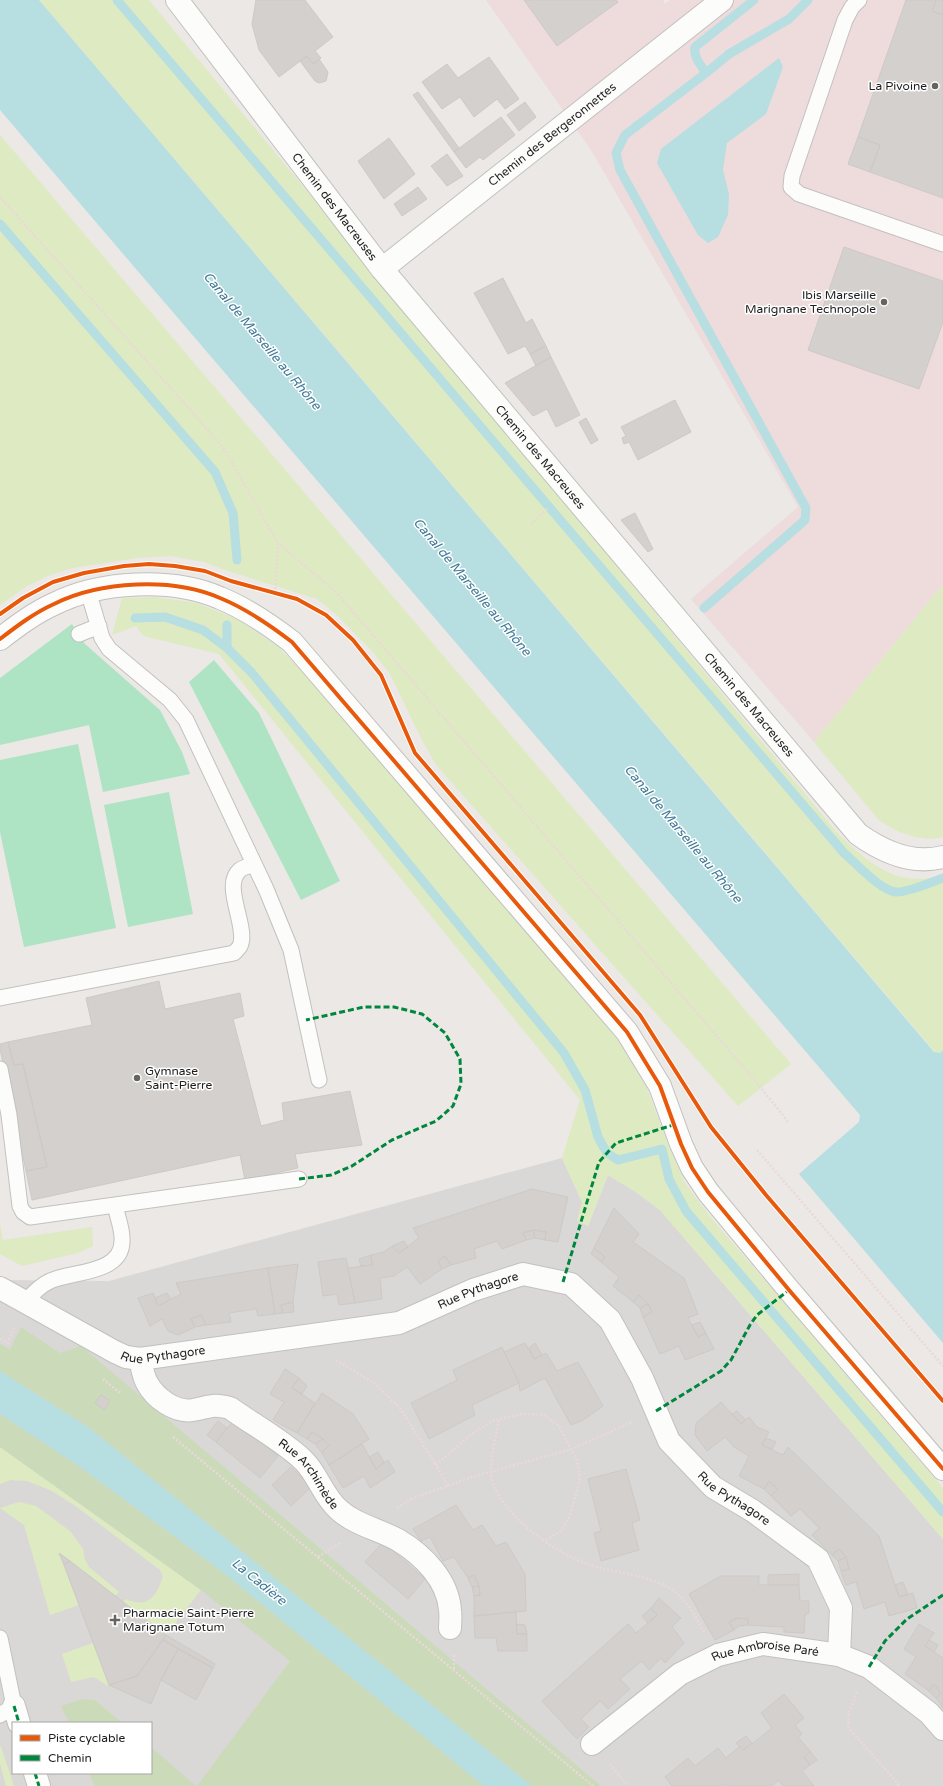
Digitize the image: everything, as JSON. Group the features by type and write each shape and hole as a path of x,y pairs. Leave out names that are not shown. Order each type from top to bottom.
{"street":[{"name":"Chemin des Macreuses","path":"177,0 382,269 858,834 873,845 902,857 919,860 943,857"},
{"name":"Chemin des Bergeronnettes","path":"382,269 722,0"},
{"path":"0,639 26,620 53,604 88,592 133,584 162,585 192,590 219,597 244,609 269,624 292,642 627,1032 660,1086 681,1144 692,1168 708,1192 789,1290 943,1469"},
{"name":"Rue Pythagore","path":"0,1288 24,1303 115,1352 126,1357 140,1359 399,1323 473,1290 523,1274 571,1284 610,1320 642,1378 669,1441 713,1487 752,1511 818,1559 841,1608 839,1655"},
{"name":"Rue Archimède","path":"140,1359 147,1383 156,1394 169,1405 181,1410 192,1410 206,1406 218,1405 230,1408 304,1461 316,1476 326,1497 348,1518 397,1540 416,1553 432,1568 446,1591 450,1610 450,1628"},
{"name":"Rue Ambroise Paré","path":"592,1744 680,1674 718,1655 763,1644 839,1655 869,1666 929,1714 943,1728"},
{"path":"35,1774 39,1786"}],"lane":[{"path":"859,0 852,7 845,20 792,176 791,187 799,194 943,244"},
{"path":"88,592 102,638 109,649 170,700 186,720 254,864 291,950 319,1080"},
{"path":"79,634 99,626"},
{"path":"0,998 234,953 240,946 242,938 235,901 234,878 239,870 254,864"},
{"path":"0,1069 9,1115 20,1206 23,1212 30,1217 299,1179"},
{"path":"24,1303 37,1288 49,1281 62,1276 107,1265 116,1259 121,1250 122,1240 115,1205"},
{"path":"0,1638 11,1715"}],"path":[{"path":"0,197 223,447 278,543 336,592 789,1123"},
{"path":"531,524 542,514"},
{"path":"275,592 278,543"},
{"path":"757,1150 943,1366"},
{"path":"0,1338 8,1343 14,1328 10,1326"},
{"path":"332,1358 374,1383 400,1408 448,1486"},
{"path":"99,1376 123,1396"},
{"path":"318,1557 411,1499 491,1471 572,1449 656,1411"},
{"path":"436,1465 469,1436 492,1422 522,1414 544,1415 558,1425 572,1449 580,1470 580,1480 570,1516 561,1531 545,1541"},
{"path":"498,1420 491,1471 498,1496 524,1526 559,1551 589,1565 654,1580 675,1591 688,1605 718,1655"},
{"path":"172,1436 593,1786"},
{"path":"869,1666 849,1712 848,1727 900,1786"}],"shaded area":[{"path":"486,0 663,0 665,4 670,0 943,0 943,584 814,742 691,599 798,507 591,150"},
{"path":"562,1158 582,1202 588,1226 608,1175 636,1192 660,1210 943,1539 943,1786 0,1786 0,1280 109,1281"}],"green space":[{"path":"39,0 149,0 839,835 874,864 898,876 912,879 943,875 943,1050 940,1053 935,1052"},
{"path":"0,135 791,1064 738,1106 436,765 422,740 390,674 372,651 338,616 317,599 204,562 171,556 137,558 73,568 50,575 27,586 0,605"},
{"path":"943,584 943,837 931,839 914,837 895,830 879,820 814,742"},
{"path":"155,597 197,603 239,620 277,646 305,674 620,1042 643,1078 670,1149 685,1183 712,1219 943,1488 943,1539 660,1210 636,1192 608,1175 588,1226 577,1221 582,1202 562,1158 580,1100 219,654 143,636 136,626 112,635 122,598"},
{"path":"72,624 85,644 160,710 182,752 190,774 103,792 89,725 0,745 0,678"},
{"path":"214,660 259,713 340,881 301,900 189,682"},
{"path":"78,744 116,928 24,947 0,832 0,760"},
{"path":"169,792 193,914 128,927 104,805"},
{"path":"0,1224 3,1240 92,1227 93,1246 78,1253 22,1266 0,1254"},
{"path":"21,1327 60,1353 81,1346 601,1786 532,1786 88,1427 0,1371 0,1344 10,1349"},
{"path":"0,1414 80,1467 220,1570 484,1786 197,1786 290,1661 201,1590 0,1447"},
{"path":"0,1447 201,1590 166,1635 123,1602 126,1599 134,1602 140,1602 150,1599 161,1583 163,1576 160,1570 77,1507 52,1491 27,1481 11,1480 0,1484"},
{"path":"19,1502 36,1506 70,1531 83,1549 85,1560 89,1567 119,1592 115,1596 60,1553 79,1605 50,1615 24,1525 0,1508"},
{"path":"93,1643 109,1685 108,1686 94,1677 71,1682 62,1654"},
{"path":"83,1699 95,1700 121,1722 69,1722 61,1706"},
{"path":"0,1746 14,1786 6,1786 0,1763"},
{"path":"152,1748 196,1786 95,1786 89,1774 152,1774"}],"water":[{"name":"Canal de Marseille au Rhône","path":"0,0 39,0 934,1052 940,1053 943,1050 943,1343 799,1174 859,1122 860,1115 0,110"},
{"path":"779,58 783,67 766,114 727,143 723,170 729,194 728,215 718,237 708,243 698,235 657,163 661,149"},
{"name":"La Cadière","path":"0,1371 88,1427 532,1786 484,1786 220,1570 80,1467 0,1414"}],"building":[{"path":"256,0 305,0 333,37 315,51 321,58 313,64 307,56 279,77 259,50 252,24"},
{"path":"524,0 616,0 618,2 557,46"},
{"path":"906,0 936,0 932,11 943,15 943,198 870,172 880,145 858,137"},
{"path":"936,0 943,0 943,15 932,11"},
{"path":"307,56 313,64 319,59 328,72 326,81 319,83 315,81 300,61"},
{"path":"489,57 519,99 505,109 497,99 474,117 460,97 442,109 422,82 447,64 458,78"},
{"path":"418,92 459,148 454,152 413,95"},
{"path":"525,102 536,117 519,131 507,115"},
{"path":"501,117 515,135 483,160 480,157 466,168 454,152"},
{"path":"858,137 880,145 870,172 848,164"},
{"path":"389,138 415,174 384,199 358,161"},
{"path":"447,154 463,176 447,186 431,166"},
{"path":"418,187 427,199 402,216 394,204"},
{"name":"Ibis Marseille Marignane Technopole","path":"844,247 943,281 943,322 919,389 808,350"},
{"path":"503,278 526,323 532,319 546,346 530,354 525,346 508,354 474,293"},
{"path":"546,346 551,357 536,366 530,354"},
{"path":"551,357 580,415 556,427 547,409 533,416 505,383"},
{"path":"675,400 691,432 638,460 629,442 624,444 622,438 626,436 621,427"},
{"path":"586,418 598,440 591,444 579,422"},
{"path":"635,513 653,549 648,552 621,520"},
{"name":"Gymnase Saint-Pierre","path":"159,981 165,1009 240,993 244,1016 233,1019 261,1126 284,1120 282,1103 350,1091 362,1145 295,1154 298,1168 245,1180 240,1155 32,1200 26,1171 47,1167 23,1064 14,1065 8,1042 92,1025 86,998"},
{"path":"8,1042 14,1065 23,1064 47,1167 26,1171 0,1049 0,1044"},
{"path":"532,1189 568,1197 558,1242 545,1240 546,1232 533,1230 523,1233 526,1240 502,1249 497,1241 474,1249 476,1258 451,1265 445,1256 438,1261 442,1269 420,1284 407,1267 394,1276 380,1278 382,1299 355,1303 348,1268 372,1265 371,1255 384,1252 392,1246 399,1253 419,1238 413,1228"},
{"path":"614,1208 639,1234 633,1242 684,1278 698,1314 688,1318 698,1337 706,1333 714,1349 685,1360 679,1346 660,1354 643,1317 652,1312 648,1304 639,1295 633,1302 613,1286 619,1277 601,1262 605,1257 594,1248"},
{"path":"533,1230 535,1238 526,1240 523,1233"},
{"path":"533,1230 546,1232 545,1240 535,1238"},
{"path":"404,1241 408,1247 399,1253 392,1246"},
{"path":"594,1248 605,1257 601,1262 591,1254"},
{"path":"371,1255 372,1265 361,1266 359,1259"},
{"path":"445,1256 451,1265 442,1269 438,1261"},
{"path":"346,1258 355,1303 339,1305 337,1294 323,1296 318,1262"},
{"path":"298,1264 293,1302 281,1305 283,1313 275,1314 268,1268"},
{"path":"268,1268 275,1314 258,1316 256,1309 229,1313 231,1322 206,1325 201,1315 191,1319 195,1327 178,1335 168,1331 162,1319 150,1326 138,1298 153,1293 158,1306 181,1294 176,1283"},
{"path":"167,1293 171,1299 158,1306 155,1298"},
{"path":"639,1295 648,1304 640,1308 633,1302"},
{"path":"293,1302 294,1312 283,1313 281,1305"},
{"path":"648,1304 652,1312 643,1317 640,1308"},
{"path":"201,1315 206,1325 195,1327 191,1319"},
{"path":"700,1322 706,1333 698,1337 692,1325"},
{"path":"525,1343 534,1359 546,1353 557,1371 578,1362 603,1406 583,1420 571,1425 545,1378 520,1391 519,1383 504,1352"},
{"path":"535,1343 542,1355 534,1359 529,1348"},
{"path":"502,1347 519,1383 472,1405 475,1415 429,1439 411,1403 457,1380 453,1370"},
{"path":"285,1369 299,1378 292,1388 315,1403 297,1433 273,1420 284,1402 270,1394"},
{"path":"299,1378 307,1386 302,1394 292,1388"},
{"path":"322,1393 353,1414 369,1439 329,1465 322,1453 329,1445 323,1439 312,1432 307,1439 297,1433"},
{"path":"101,1395 110,1401 104,1410 95,1403"},
{"path":"721,1402 741,1424 749,1417 757,1427 769,1432 762,1445 783,1455 788,1447 879,1536 899,1597 913,1593 917,1608 889,1616 885,1602 864,1609 856,1582 846,1585 841,1571 849,1569 846,1557 839,1549 832,1555 812,1535 819,1528 800,1509 791,1516 771,1496 778,1489 769,1481 764,1489 739,1476 749,1456 734,1447 725,1437 707,1451 695,1435 696,1423"},
{"path":"737,1411 746,1420 741,1424 732,1414"},
{"path":"234,1420 278,1456 260,1478 216,1442"},
{"path":"218,1421 227,1428 216,1442 207,1435"},
{"path":"312,1432 323,1439 315,1444 307,1439"},
{"path":"766,1438 776,1442 772,1449 762,1445"},
{"path":"323,1439 329,1445 322,1453 315,1444"},
{"path":"362,1444 376,1469 388,1460 395,1472 370,1488 364,1476 343,1488 329,1465"},
{"path":"378,1452 384,1462 376,1469 369,1457"},
{"path":"291,1467 311,1487 291,1506 272,1485"},
{"path":"626,1469 640,1520 632,1523 639,1550 601,1561 594,1533 601,1531 588,1479"},
{"path":"769,1481 778,1489 771,1496 764,1489"},
{"path":"456,1505 473,1530 482,1525 496,1546 506,1542 525,1574 526,1611 474,1616 474,1596 480,1595 479,1586 474,1575 468,1578 454,1557 443,1561 430,1537 421,1541 413,1529"},
{"path":"383,1542 425,1579 408,1599 365,1562"},
{"path":"839,1549 846,1557 838,1561 832,1555"},
{"path":"59,1553 70,1561 64,1565"},
{"path":"846,1557 849,1569 841,1571 838,1561"},
{"name":"Pharmacie Saint-Pierre Marignane Totum","path":"70,1561 166,1635 137,1676 109,1685 64,1565"},
{"path":"799,1574 799,1585 768,1585 768,1575"},
{"path":"474,1575 479,1586 472,1587 468,1578"},
{"path":"721,1576 759,1576 759,1585 799,1585 800,1601 809,1601 809,1613 805,1615 804,1633 784,1632 784,1627 748,1625 748,1619 737,1618 729,1622 734,1630 715,1640 689,1594"},
{"path":"903,1582 908,1595 899,1597 895,1585"},
{"path":"479,1586 480,1595 474,1596 472,1587"},
{"path":"659,1598 681,1618 672,1627 684,1643 665,1663 661,1658 649,1670 642,1661 620,1679 630,1689 608,1709 600,1701 581,1719 589,1727 577,1739 542,1701 628,1624 636,1633 648,1623 657,1615 651,1608"},
{"path":"651,1608 657,1615 648,1623 642,1616"},
{"path":"516,1612 517,1634 527,1634 527,1651 498,1651 496,1638 475,1638 474,1616"},
{"path":"737,1618 748,1619 748,1625 739,1626 734,1630 729,1622"},
{"path":"516,1624 525,1625 527,1634 517,1634"},
{"path":"919,1624 934,1633 925,1646 943,1658 943,1708 936,1698 941,1693 934,1684 929,1691 905,1674 916,1657 904,1649"},
{"path":"166,1635 215,1664 213,1668 163,1640"},
{"path":"163,1640 178,1649 161,1680 151,1704 109,1685 137,1676"},
{"path":"929,1640 938,1645 934,1652 925,1646"},
{"path":"178,1649 213,1668 196,1700 161,1680"},
{"path":"934,1684 941,1693 936,1698 929,1691"},
{"path":"784,1694 804,1718 795,1725 802,1734 798,1737 810,1751 804,1757 810,1765 802,1771 814,1786 783,1786 779,1780 772,1786 725,1786 723,1784 721,1786 672,1786 665,1777 688,1758 695,1766 718,1748 726,1758 740,1746 743,1750 752,1744 772,1728 761,1713"},
{"path":"746,1736 752,1743 743,1750 736,1743"},
{"path":"810,1751 817,1760 810,1765 804,1757"}],"waterway":[{"path":"117,0 844,853 876,882 883,887 896,892 913,889 943,878"},
{"path":"706,73 696,58 695,47 754,0"},
{"path":"704,608 805,520 806,508 620,170 616,153 625,135 729,54 789,19 808,0"},
{"path":"0,224 215,472 233,513 237,560"},
{"path":"135,618 165,617 203,630 227,648"},
{"path":"227,625 227,648 252,673 564,1053 585,1090 598,1137 607,1153 618,1160 662,1149 669,1179 686,1211 943,1512"}],"marked path":[{"path":"299,1179 331,1175 352,1166 392,1140 436,1121 453,1106 461,1084 460,1059 445,1033 422,1014 394,1007 364,1007 306,1020"},
{"path":"563,1282 599,1162 616,1143 673,1125"},
{"path":"656,1411 721,1371 731,1360 757,1315 789,1290"},
{"path":"869,1667 885,1641 907,1619 943,1595"},
{"path":"14,1706 19,1722"},
{"path":"35,1774 39,1786"}],"cycle path":[{"path":"0,614 23,598 53,582 84,573 124,566 149,564 175,566 205,571 231,581 297,599 326,615 353,640 381,675 415,753 640,1015 711,1127 766,1195 943,1401"},
{"path":"0,639 40,611 72,596 114,586 136,584 180,587 201,591 220,598 240,607 292,642 627,1032 660,1086 681,1144 692,1168 708,1192 789,1290 943,1469"}],"place":[{"name":"La Pivoine","path":"935,86"},
{"name":"Ibis Marseille Marignane Technopole","path":"884,302"},
{"name":"Gymnase Saint-Pierre","path":"137,1078"},
{"name":"Pharmacie Saint-Pierre Marignane Totum","path":"115,1620"}]}
